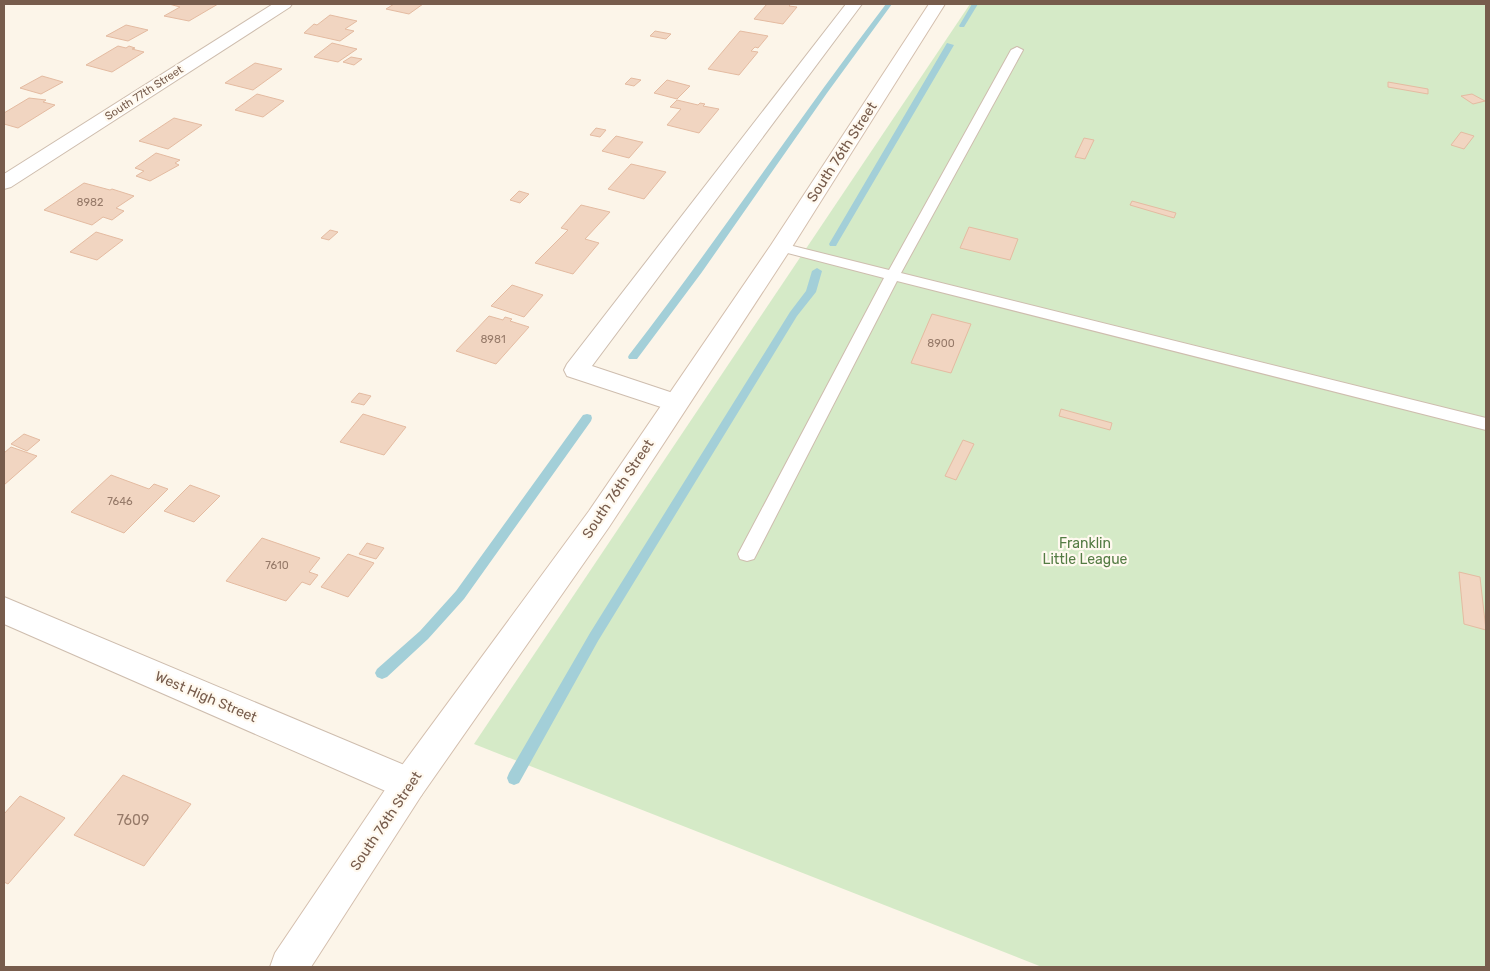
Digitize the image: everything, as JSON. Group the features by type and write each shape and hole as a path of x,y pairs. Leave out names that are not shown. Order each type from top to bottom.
{"street":[{"name":"South 77th Street","path":"4,183 284,4"},
{"path":"676,403 576,370 854,4"},
{"name":"South 76th Street","path":"289,967 409,784 599,519 781,247 936,4"},
{"name":"West High Street","path":"4,610 409,784"}],"lane":[{"path":"747,554 893,275 1017,50"},
{"path":"781,247 1486,424"}],"green space":[{"name":"Franklin Little League","path":"970,4 1486,4 1486,967 1042,967 474,744"}],"building":[{"path":"169,4 218,4 189,21 164,16 180,7"},
{"path":"394,4 423,4 409,14 386,9"},
{"path":"767,4 791,4 789,6 797,7 783,24 754,19"},
{"path":"330,15 357,21 345,29 354,31 340,41 304,33 314,24 317,25"},
{"path":"126,25 148,30 128,41 106,36"},
{"path":"655,31 671,34 666,39 650,36"},
{"path":"740,31 768,36 758,48 755,47 751,51 758,52 739,75 708,69"},
{"path":"332,43 357,49 338,62 314,57"},
{"path":"118,46 126,48 129,46 135,48 132,49 144,52 112,72 86,65"},
{"path":"351,57 362,59 354,65 343,62"},
{"path":"255,63 282,69 253,90 225,83"},
{"path":"42,76 63,82 41,94 20,88"},
{"path":"631,78 641,80 634,86 625,84"},
{"path":"667,80 690,86 677,99 654,93"},
{"path":"1388,82 1428,89 1428,94 1388,87"},
{"path":"257,94 284,101 263,117 235,110"},
{"path":"1472,94 1485,101 1473,104 1461,96"},
{"path":"29,98 46,100 43,102 55,105 18,128 4,124 4,113"},
{"path":"677,100 698,105 700,103 705,104 703,106 719,109 699,133 667,125 681,109 670,107"},
{"path":"174,118 202,125 168,149 139,141"},
{"path":"596,128 606,130 600,137 590,135"},
{"path":"1461,132 1474,136 1464,149 1451,145"},
{"path":"616,136 643,142 629,158 602,151"},
{"path":"1084,138 1094,140 1085,159 1075,157"},
{"path":"156,153 180,160 175,163 179,165 150,181 136,176 144,171 135,168"},
{"path":"631,164 666,172 644,199 608,189"},
{"path":"84,183 134,196 116,208 124,211 112,220 103,217 92,225 44,210"},
{"path":"519,191 529,194 520,203 510,200"},
{"path":"1132,201 1176,213 1174,218 1130,205"},
{"path":"581,205 610,212 585,239 599,243 573,274 535,263 568,230 561,228"},
{"path":"969,227 1018,239 1010,260 960,248"},
{"path":"330,230 338,232 329,240 321,238"},
{"path":"96,232 123,240 97,260 70,252"},
{"path":"512,285 543,295 524,317 491,306"},
{"path":"932,314 971,324 951,373 911,363"},
{"path":"489,316 503,320 505,317 512,319 510,321 529,327 496,364 456,351"},
{"path":"359,393 371,396 364,405 351,402"},
{"path":"1061,409 1112,423 1110,430 1059,416"},
{"path":"363,414 406,427 384,455 340,442"},
{"path":"24,434 40,440 27,451 11,444"},
{"path":"963,440 974,444 956,480 945,476"},
{"path":"11,447 37,456 4,485 4,453"},
{"path":"111,475 149,489 154,484 168,489 124,533 71,512"},
{"path":"190,485 220,496 194,522 164,511"},
{"path":"262,538 320,558 309,572 318,575 310,585 302,582 286,601 226,581"},
{"path":"367,543 384,548 376,559 359,554"},
{"path":"348,554 374,563 348,597 321,587"},
{"path":"1459,572 1480,577 1486,630 1464,624"},
{"path":"123,775 191,804 144,866 74,835"},
{"path":"20,796 65,818 8,884 4,882 4,814"}],"waterway":[{"path":"633,357 698,270 889,4"},
{"path":"962,26 975,4"},
{"path":"833,244 950,45"},
{"path":"514,778 594,637 793,314 811,292 817,271"},
{"path":"382,673 424,635 460,595 587,418"}]}
